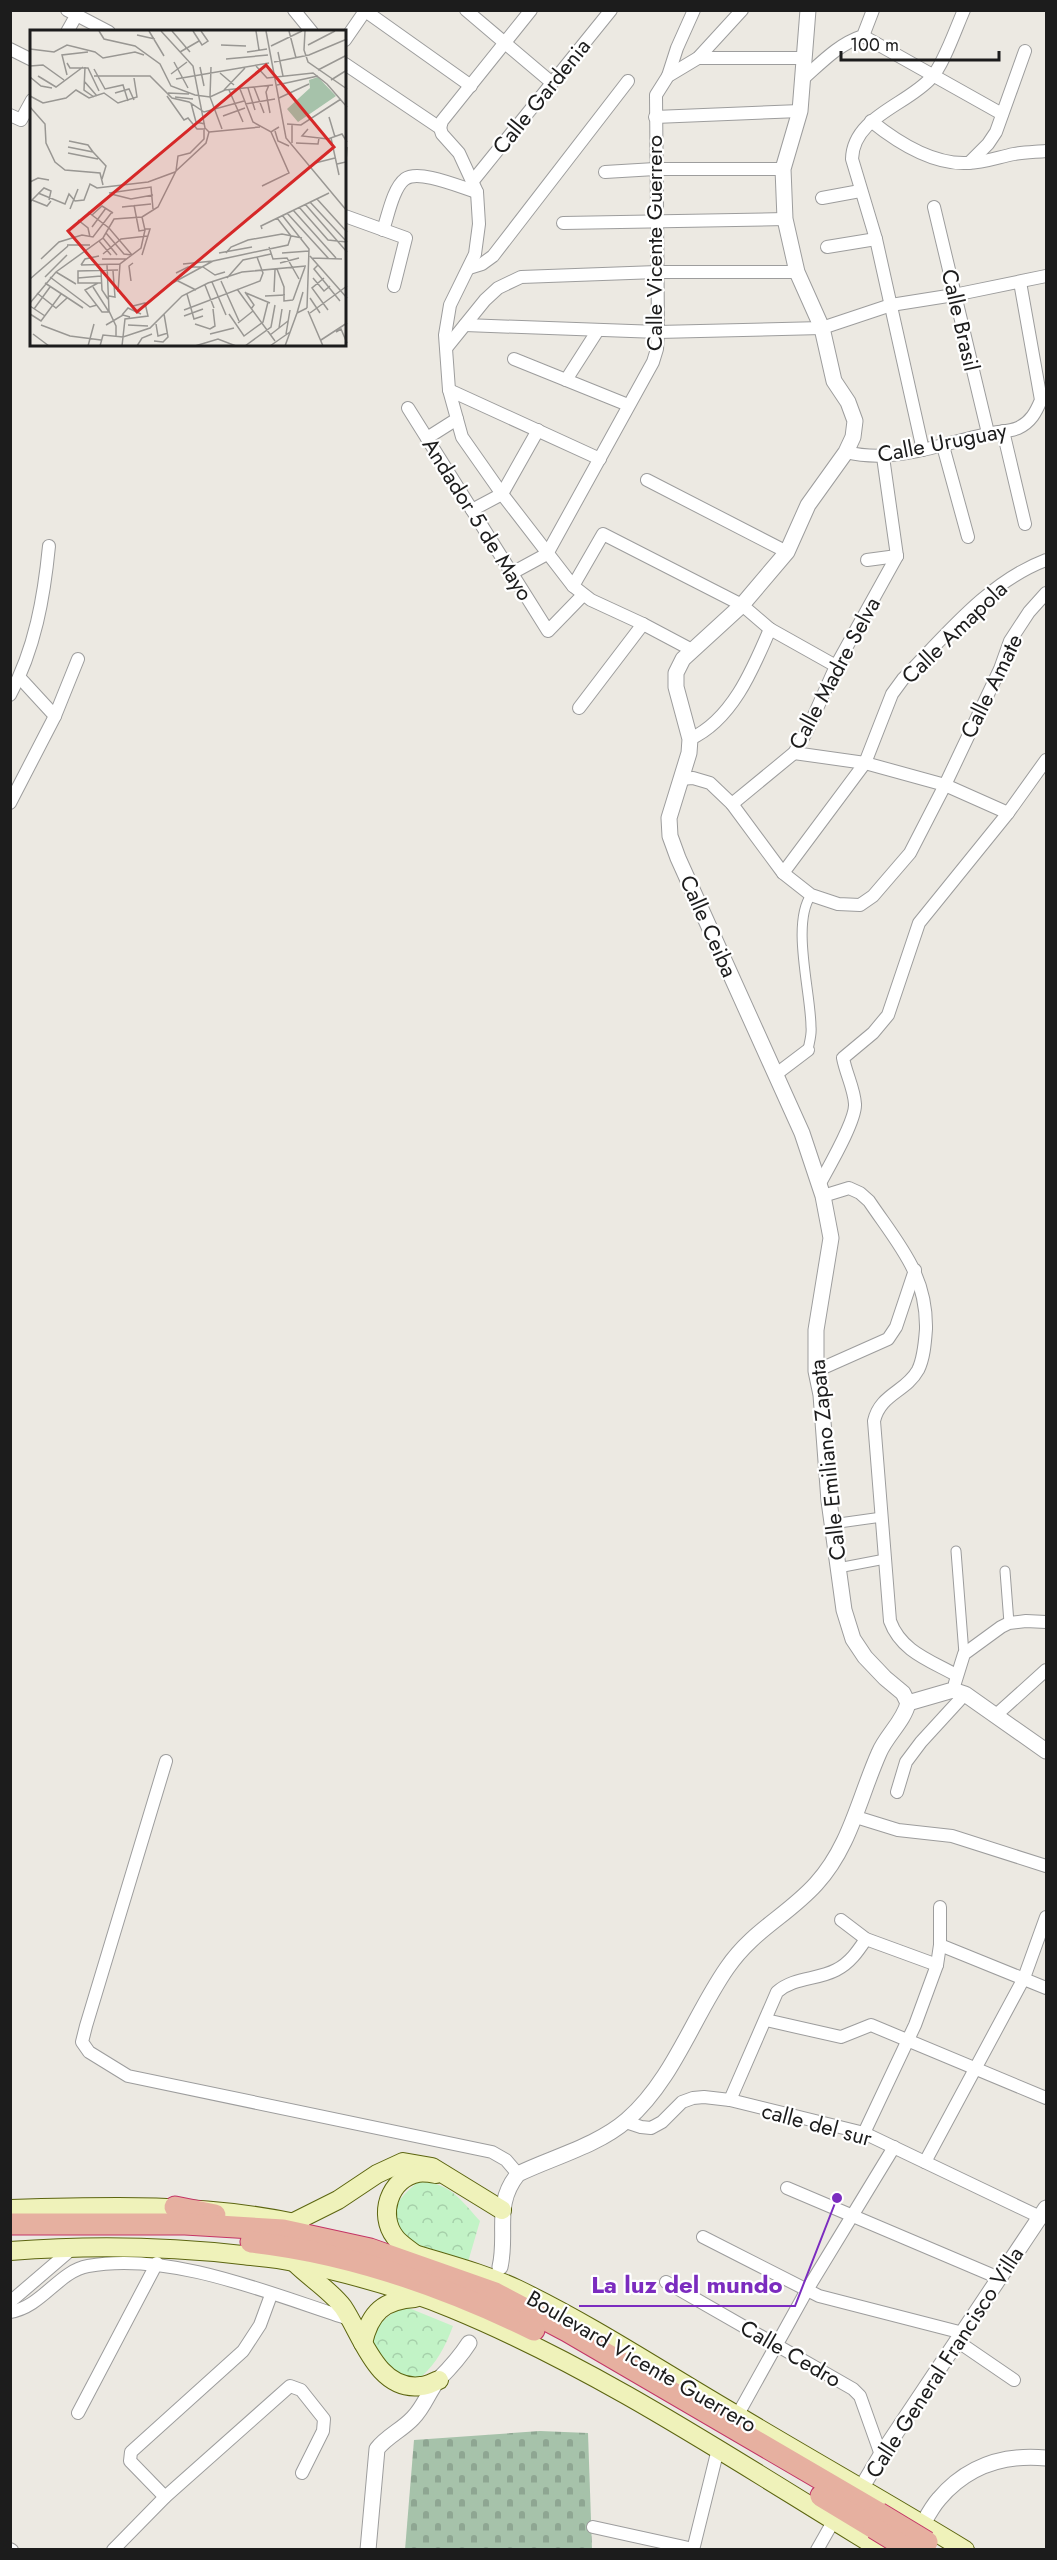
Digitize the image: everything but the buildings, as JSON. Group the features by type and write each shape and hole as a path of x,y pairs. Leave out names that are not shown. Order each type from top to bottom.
{"highway":[{"path":"175,2207 288,2226"},
{"name":"Boulevard Vicente Guerrero","path":"10,2224 288,2226 370,2248 495,2293 567,2331 877,2521"},
{"name":"Boulevard Vicente Guerrero","path":"10,2238 216,2238 290,2246 366,2263 428,2282 559,2342 877,2521 921,2543"}],"main road":[{"path":"288,2226 338,2200 377,2174 403,2162 432,2166 502,2210"},
{"path":"416,2255 396,2239 388,2227 386,2218 389,2197 397,2185 417,2173 447,2174"},
{"path":"10,2209 175,2207"},
{"name":"Boulevard Vicente Guerrero","path":"288,2226 347,2234 478,2273 516,2289 632,2350 737,2416 862,2487 921,2543 965,2550"},
{"name":"Boulevard Vicente Guerrero","path":"10,2251 74,2247 183,2248 292,2261 383,2285 452,2308 546,2351 718,2450 882,2550"},
{"path":"292,2261 329,2292 349,2319 377,2366 398,2381 421,2386 439,2380"},
{"path":"363,2343 371,2320 385,2306 396,2299 421,2298"}],"street":[{"path":"294,10 310,30"},
{"path":"531,10 442,121 440,128 442,134 459,153 474,187 479,224 475,254 450,306 445,335 449,390 462,437 502,494 573,586 583,595 692,650 742,605 787,552 808,505 846,452 853,437 855,421 848,402 834,381 822,328 797,272 785,219 783,169 800,111 808,10"},
{"name":"Calle Gardenia","path":"474,187 551,82 611,10"},
{"name":"Calle Vicente Guerrero","path":"547,554 653,362 657,349 656,95 668,76 676,48 694,10"},
{"path":"668,76 698,58 742,10"},
{"path":"804,78 835,50 863,36 873,10"},
{"path":"923,450 876,239 852,159 852,147 871,121 916,92 933,77 964,10"},
{"path":"346,38 364,11 471,86"},
{"path":"471,12 551,82"},
{"path":"68,30 72,13 105,30"},
{"path":"863,36 1002,114"},
{"path":"10,50 30,59"},
{"path":"969,163 988,144 996,132 1025,51"},
{"path":"698,58 805,58"},
{"path":"346,65 440,128"},
{"path":"469,268 482,264 493,256 627,81"},
{"path":"16,118 30,102"},
{"path":"655,117 800,111"},
{"path":"871,121 889,136 911,149 952,162 969,163 1047,151"},
{"path":"605,172 655,168 783,169"},
{"path":"384,230 397,192 405,180 418,175 474,187"},
{"path":"822,198 860,190"},
{"name":"Calle Brasil","path":"934,207 988,433"},
{"path":"346,216 406,238 394,286"},
{"path":"563,223 785,219"},
{"path":"827,247 876,239"},
{"path":"447,348 485,300 498,288 521,277 657,272 797,272"},
{"path":"465,325 658,332 822,328 891,305 1047,276"},
{"name":"Calle Uruguay","path":"846,452 861,456 883,457 923,450 988,433 1018,428 1035,416 1041,400 1020,282"},
{"path":"566,380 598,330"},
{"path":"514,359 628,405"},
{"path":"449,390 600,459"},
{"name":"Andador 5 de Mayo","path":"408,408 548,631 583,595"},
{"path":"427,438 457,419"},
{"path":"472,510 502,494 538,430"},
{"path":"1004,431 1025,524"},
{"path":"943,446 968,537"},
{"path":"867,560 897,556 883,457"},
{"path":"646,480 787,552"},
{"path":"573,586 603,534 742,605 770,629 836,666"},
{"path":"10,695 20,678 44,596 49,546"},
{"path":"512,573 547,554"},
{"name":"Calle Madre Selva","path":"732,804 794,753 807,731 836,666 897,556"},
{"name":"Calle Amapola","path":"783,873 865,763 892,694 903,679 1005,580 1026,568 1047,560"},
{"name":"Calle Amate","path":"811,895 838,904 860,905 873,896 910,853 1000,669 1010,641 1029,612 1047,593"},
{"path":"579,708 643,624"},
{"path":"690,739 707,729 739,692 770,629"},
{"name":"Calle Ceiba","path":"692,650 683,659 676,673 676,687 690,739 669,818 670,836 802,1132 821,1190"},
{"path":"10,803 55,716 78,659"},
{"path":"20,678 55,716"},
{"path":"794,753 865,763 945,785 1008,813"},
{"path":"1047,760 1008,813 919,923 888,1015 873,1033 843,1058 846,1075 852,1087 855,1113 821,1190 849,1188 860,1193 869,1201 915,1270 926,1306 923,1352 918,1370 877,1408 874,1421 890,1621 896,1635 904,1645 995,1716 1047,1751"},
{"path":"680,779 693,778 710,783 732,804 783,873 811,895 805,904 803,953 812,1029 808,1050 775,1075"},
{"name":"Calle Emiliano Zapata","path":"821,1190 831,1238 816,1330 816,1371 821,1395 832,1524 844,1610 853,1639 874,1668 903,1693 908,1703"},
{"path":"816,1371 888,1339 896,1327 915,1270"},
{"path":"832,1524 882,1517"},
{"path":"897,1792 906,1762 958,1686 964,1654 956,1551"},
{"path":"838,1569 885,1559"},
{"path":"1005,1571 1009,1623"},
{"path":"964,1654 1009,1623 1047,1622"},
{"path":"995,1716 1044,1676"},
{"path":"500,2267 504,2237 502,2210 504,2198 518,2174 609,2133 626,2122 650,2096 714,1988 739,1952 753,1936 817,1883 837,1854 856,1817 879,1753 891,1731 907,1710 908,1703 958,1686"},
{"path":"166,1761 86,2026 82,2042 88,2052 128,2076 492,2152 506,2160 518,2174"},
{"path":"856,1817 898,1830 952,1836 1047,1866"},
{"path":"864,2133 908,2040 937,1965 940,1945 940,1907"},
{"path":"925,2162 1024,1978 1047,1917"},
{"path":"841,1920 866,1939 937,1965"},
{"path":"730,2100 777,1992 785,1985 836,1970 853,1958 866,1939"},
{"path":"940,1945 1047,1988"},
{"path":"766,2020 841,2037 871,2025 1047,2098"},
{"name":"calle del sur","path":"626,2122 651,2128 662,2122 682,2103 693,2098 730,2100 864,2133 925,2162 1043,2212"},
{"path":"737,2416 807,2290 894,2147"},
{"path":"787,2188 854,2214 999,2278"},
{"name":"Calle General Francisco Villa","path":"862,2487 1043,2212"},
{"path":"703,2237 807,2290 835,2301 960,2337 1014,2380"},
{"path":"10,2302 74,2247"},
{"path":"10,2312 30,2306 76,2270 87,2266 142,2262 156,2263 349,2319"},
{"path":"78,2413 156,2263"},
{"name":"Calle Cedro","path":"666,2282 843,2382 860,2396 881,2455"},
{"path":"165,2497 130,2461 131,2452 243,2351 260,2325 271,2295"},
{"path":"368,2550 377,2449 405,2426 425,2405 439,2380 457,2362 469,2343"},
{"path":"113,2550 165,2497 290,2385 302,2390 324,2419 323,2432 302,2473"},
{"path":"593,2527 693,2549 718,2450"},
{"path":"921,2543 937,2501 954,2483 972,2470 999,2459 1047,2458"},
{"path":"817,2550 834,2520"}],"green space":[{"path":"418,2182 438,2185 454,2193 480,2221 468,2262 417,2244 404,2236 395,2226 393,2214 400,2200"},
{"path":"404,2306 453,2326 440,2354 420,2378 403,2377 388,2369 374,2352 372,2345 375,2331 381,2323"},
{"path":"540,2431 588,2433 592,2549 405,2550 414,2440"}],"place":[{"name":"La luz del mundo","path":"837,2198"}]}
